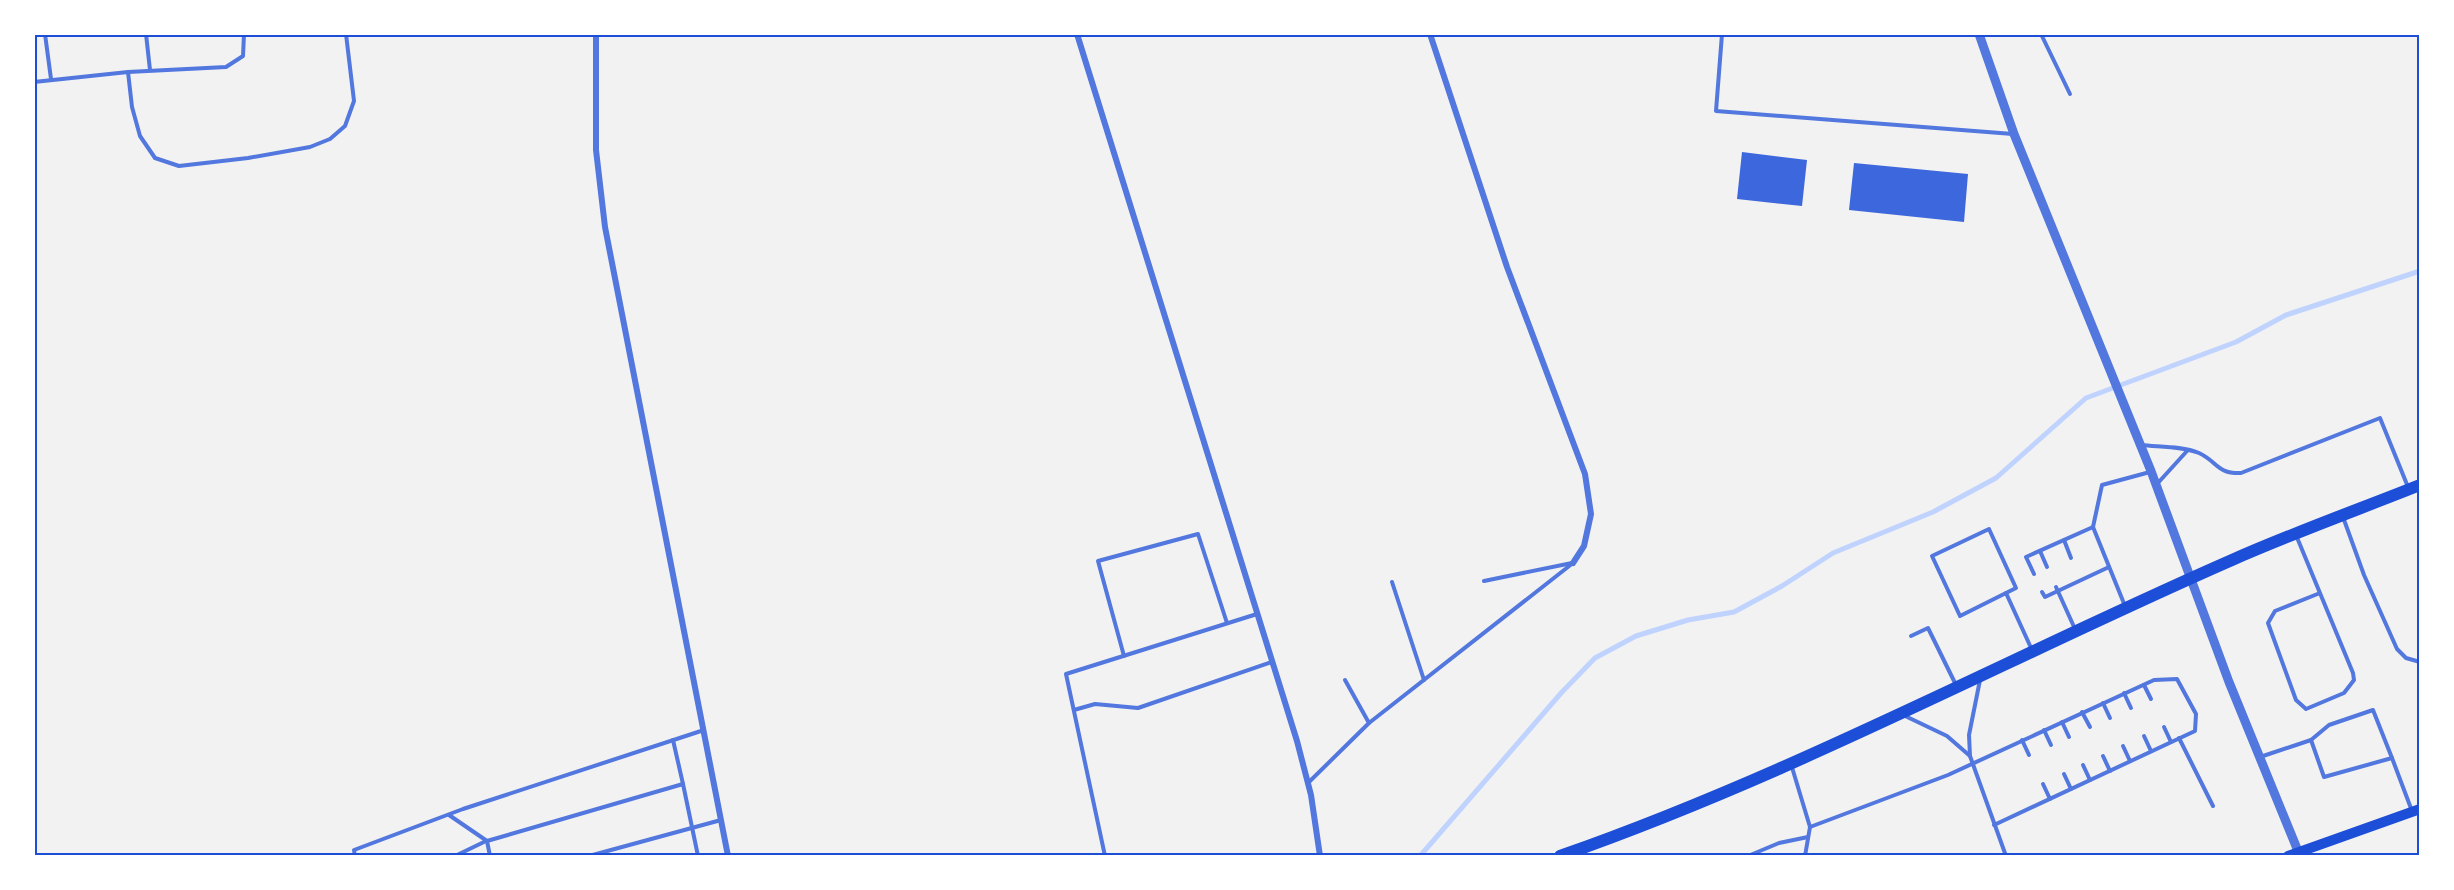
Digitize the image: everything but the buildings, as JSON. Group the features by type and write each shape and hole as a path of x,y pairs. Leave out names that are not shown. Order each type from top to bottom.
{"main road":[{"path":"1560,855 1645,826 1790,764 2191,579 2414,487"},
{"path":"2296,854 2416,810"}],"street":[{"path":"596,34 596,150 605,227 728,855"},
{"path":"1077,34 1308,782 1320,855"},
{"path":"1430,34 1507,267 1585,474 1591,514 1584,546 1573,563"},
{"path":"1978,34 2014,134 2151,471 2296,854"}],"lane":[{"path":"45,34 51,79"},
{"path":"146,34 150,70"},
{"path":"34,81 150,70 226,67 243,56 244,34"},
{"path":"128,72 132,107 140,136 155,158 179,166 248,158 310,147 330,139 345,126 354,101 346,34"},
{"path":"1722,34 1716,111 2014,134"},
{"path":"2041,34 2070,94"},
{"path":"2140,444 2199,453 2228,474 2241,473 2380,418 2414,487"},
{"path":"2156,485 2187,451"},
{"path":"2126,609 2093,527 2102,485 2151,471"},
{"path":"2343,516 2364,575 2397,649 2406,658 2420,662"},
{"path":"2034,574 2026,557 2093,527"},
{"path":"1989,529 2016,588 2006,593 1960,616 1932,556 1989,529"},
{"path":"1124,656 1098,561 1198,534 1227,623"},
{"path":"2296,534 2320,592 2353,673 2354,680 2344,693 2306,709 2296,700 2268,623 2275,611 2320,592"},
{"path":"2064,540 2071,558"},
{"path":"2040,551 2047,567"},
{"path":"1484,581 1573,563"},
{"path":"1308,782 1369,723 1573,563"},
{"path":"2042,592 2045,597 2057,589 2109,567"},
{"path":"1392,582 1424,680"},
{"path":"2057,589 2077,632"},
{"path":"2006,593 2033,652"},
{"path":"1105,855 1066,674 1257,613"},
{"path":"1911,636 1928,628 1957,687"},
{"path":"1074,710 1095,704 1138,708 1272,662"},
{"path":"1980,677 1969,735 1970,756 2007,855"},
{"path":"1809,826 1841,817 1973,764 2154,680 2177,679 2196,714 2195,731 1994,825"},
{"path":"1345,680 1369,723"},
{"path":"2144,685 2151,699"},
{"path":"2124,693 2131,708"},
{"path":"2103,703 2110,718"},
{"path":"2260,757 2311,740 2329,725 2373,710 2416,810"},
{"path":"2082,712 2090,727"},
{"path":"1900,714 1947,736 1970,756"},
{"path":"2062,722 2069,737"},
{"path":"2164,727 2171,742"},
{"path":"355,855 354,850 449,814 704,730"},
{"path":"2044,730 2051,746"},
{"path":"2144,736 2151,751"},
{"path":"2179,738 2213,806"},
{"path":"673,740 698,855"},
{"path":"2022,740 2029,755"},
{"path":"2311,740 2324,777 2392,758"},
{"path":"2123,746 2130,761"},
{"path":"2103,756 2110,771"},
{"path":"1790,764 1809,826 1805,855"},
{"path":"2083,765 2090,780"},
{"path":"2064,774 2071,789"},
{"path":"455,855 487,841 683,784"},
{"path":"2043,784 2050,799"},
{"path":"449,814 487,841 490,855"},
{"path":"589,855 721,820"},
{"path":"1748,855 1779,843 1808,837"}],"waterway":[{"path":"1420,856 1562,692 1595,658 1636,636 1688,620 1734,612 1782,586 1833,553 1933,512 1996,478 2086,398 2236,342 2286,315 2420,271"}]}
